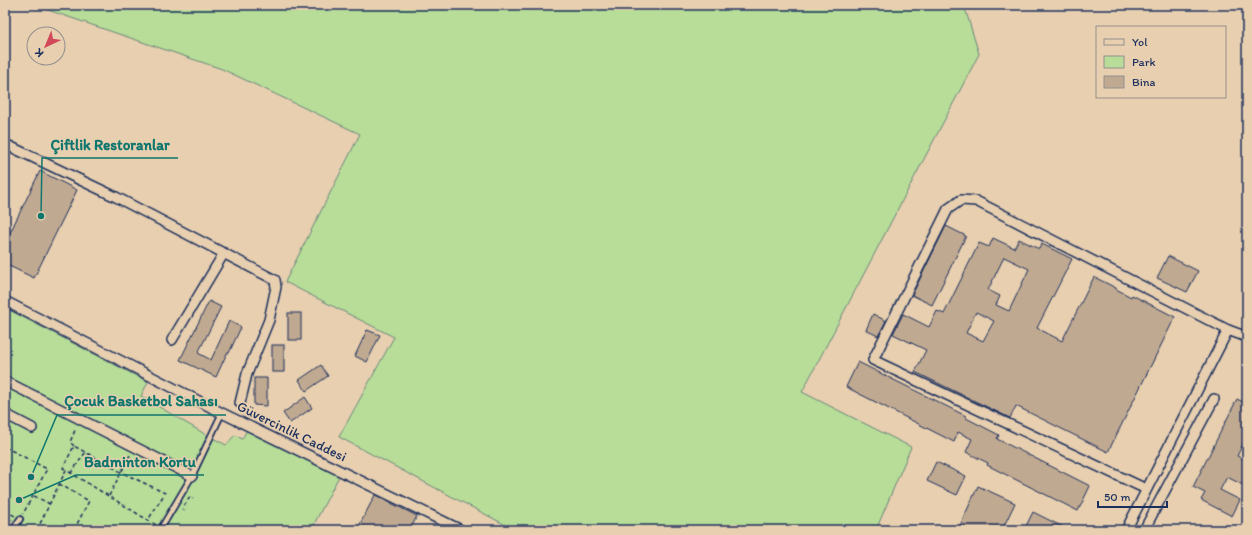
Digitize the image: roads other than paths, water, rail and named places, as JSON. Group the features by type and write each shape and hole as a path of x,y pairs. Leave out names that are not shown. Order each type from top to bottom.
{"street":[{"name":"Güvercinlik Caddesi","path":"5,144 116,197 275,280 276,287 269,320 247,374 240,403"},
{"path":"1146,489 873,360 948,209 961,200 976,201 1228,330 1247,337"},
{"path":"172,340 224,253"},
{"name":"Güvercinlik Caddesi","path":"5,301 222,413 461,530"},
{"path":"1126,530 1228,330"},
{"path":"5,381 192,476"},
{"path":"1144,530 1214,399"},
{"path":"5,414 32,428"}],"lane":[{"path":"162,529 192,476 222,413"},
{"path":"13,530 20,519"}],"place":[{"name":"Çiftlik Restoranlar","path":"41,216"},
{"name":"Çocuk Basketbol Sahası","path":"31,477"},
{"name":"Badminton Kortu","path":"19,500"}]}
